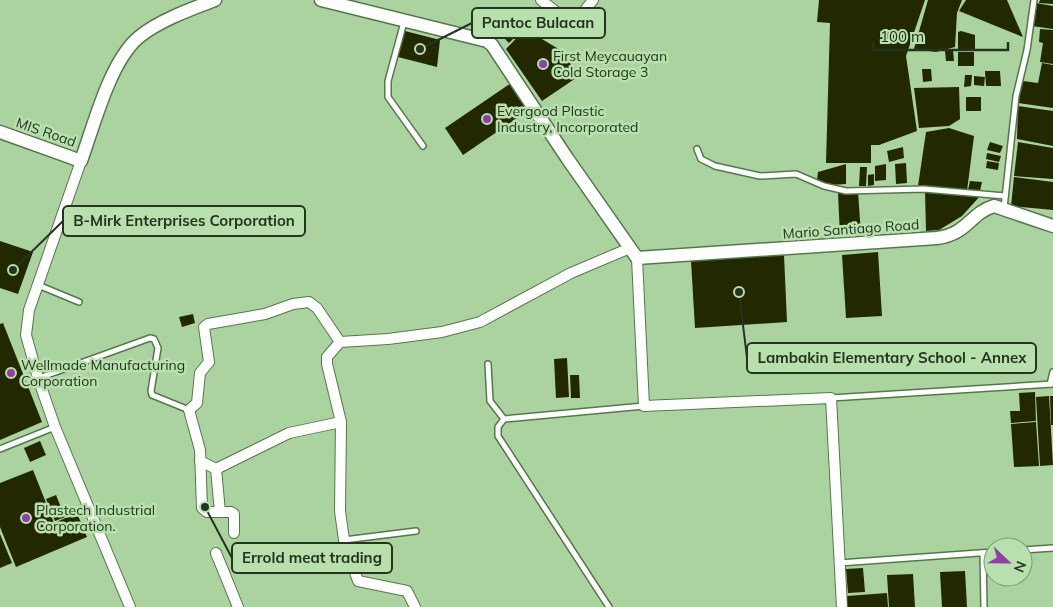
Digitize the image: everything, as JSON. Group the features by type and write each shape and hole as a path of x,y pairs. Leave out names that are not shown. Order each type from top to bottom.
{"street":[{"path":"130,607 55,427 26,335 27,317 113,74 126,51 146,32 214,0"},
{"path":"321,0 487,41 492,45 633,253 644,406 831,398 842,607"},
{"path":"541,0 569,22 575,23 593,0"},
{"name":"MIS Road","path":"0,132 82,161"},
{"path":"1005,202 1053,226"},
{"name":"Mario Santiago Road","path":"633,253 937,238 956,234 989,208 1005,202"},
{"path":"415,607 407,591 358,581 344,540 340,511 341,422 327,358 340,342 388,339 442,332 480,322 571,273 633,253"},
{"path":"234,534 234,514 207,512 202,508 200,450 189,410 197,403 200,373 209,362 204,327 208,324 265,314 293,304 309,302 317,308 340,342"},
{"path":"216,470 289,433 341,422"},
{"path":"200,461 216,470"},
{"path":"216,470 220,512"},
{"path":"216,553 238,607"}],"lane":[{"path":"697,150 702,159 715,166 760,176 796,174 824,186 846,190 924,189 1005,202 1016,96 1027,50 1034,0"},
{"path":"404,22 388,81 388,97 423,146"},
{"path":"38,285 79,302"},
{"path":"38,378 150,338 154,339 158,348 152,395 189,410"},
{"path":"488,364 490,401 504,419"},
{"path":"831,398 1052,384 1053,372"},
{"path":"609,607 498,436 498,427 504,419 644,406"},
{"path":"0,449 55,427"},
{"path":"344,540 416,531"},
{"path":"1033,549 1053,548"},
{"path":"839,563 983,553"},
{"path":"984,587 984,607"}],"building":[{"path":"819,0 925,0 906,56 917,131 879,145 871,145 871,163 826,163 830,23 817,22"},
{"path":"928,0 962,0 957,13 955,47 936,52 914,49"},
{"path":"966,0 1007,0 1023,37 959,11"},
{"path":"1040,0 1053,0 1053,4 1039,3"},
{"path":"1036,3 1053,6 1053,29 1032,26"},
{"path":"514,22 522,30 509,43 501,35"},
{"name":"First Meycauayan Cold Storage 3","path":"525,29 562,51 579,76 542,101 506,49"},
{"path":"1040,29 1053,30 1053,64 1040,62 1043,43 1039,42"},
{"path":"405,31 440,40 437,67 398,57"},
{"path":"961,31 975,35 975,51 958,51 958,32"},
{"path":"953,50 954,61 946,61 945,51"},
{"path":"958,52 974,52 974,66 958,66"},
{"path":"1042,63 1053,65 1053,108 1018,103 1023,81 1038,83"},
{"path":"922,69 931,69 932,81 923,82"},
{"path":"985,71 1000,71 1001,86 986,86"},
{"path":"965,75 972,75 971,86 964,87"},
{"path":"974,76 985,77 984,86 974,85"},
{"name":"Evergood Plastic Industry, Incorporated","path":"511,83 529,110 463,155 445,128"},
{"path":"959,87 960,119 949,126 919,128 914,88"},
{"path":"966,97 981,97 981,111 966,111"},
{"path":"1018,106 1053,111 1053,146 1017,139"},
{"path":"949,128 974,136 967,191 918,186 926,132"},
{"path":"990,142 1003,146 1000,153 987,150"},
{"path":"1018,142 1053,148 1053,179 1014,176"},
{"path":"903,147 904,158 889,162 887,151"},
{"path":"987,153 1001,156 999,162 986,159"},
{"path":"987,161 999,163 998,170 986,168"},
{"path":"906,163 907,183 896,184 895,164"},
{"path":"846,164 846,184 831,185 817,180 818,172"},
{"path":"886,164 886,180 875,181 875,166"},
{"path":"860,167 867,167 866,186 859,186"},
{"path":"874,174 874,185 868,186 868,175"},
{"path":"1014,177 1053,182 1053,210 1011,206"},
{"path":"970,181 982,182 980,191 968,190"},
{"path":"858,191 861,235 840,236 838,193"},
{"path":"925,191 981,195 962,216 939,230 926,231"},
{"path":"0,241 33,252 18,294 0,288"},
{"path":"878,252 882,316 846,318 842,255"},
{"path":"784,255 787,322 695,328 691,261"},
{"path":"193,314 195,323 182,327 179,317"},
{"name":"Wellmade Manufacturing Corporation","path":"3,323 42,422 0,440 0,324"},
{"path":"567,358 569,397 556,398 554,359"},
{"path":"570,375 579,375 580,398 571,398"},
{"path":"1035,392 1036,421 1011,423 1010,411 1020,411 1019,393"},
{"path":"1049,396 1053,465 1040,466 1036,397"},
{"path":"1050,396 1053,396 1053,425 1051,425"},
{"path":"1036,422 1039,466 1014,467 1011,424"},
{"path":"40,441 46,455 30,462 24,448"},
{"name":"Plastech Industrial Corporation.","path":"33,470 54,523 77,513 87,537 16,567 0,527 0,483"},
{"path":"56,495 65,517 55,521 46,499"},
{"path":"0,534 12,563 0,568"},
{"path":"863,568 865,592 848,593 846,569"},
{"path":"965,571 967,607 942,607 940,572"},
{"path":"913,574 915,607 889,607 887,575"},
{"path":"887,593 888,607 847,607 847,596"}],"place":[{"name":"Pantoc Bulacan","path":"420,49"},
{"name":"First Meycauayan Cold Storage 3","path":"543,64"},
{"name":"Evergood Plastic Industry, Incorporated","path":"487,119"},
{"name":"B-Mirk Enterprises Corporation","path":"13,270"},
{"name":"Lambakin Elementary School - Annex","path":"739,292"},
{"name":"Wellmade Manufacturing Corporation","path":"11,373"},
{"name":"Errold meat trading","path":"205,507"},
{"name":"Plastech Industrial Corporation.","path":"26,518"}]}
